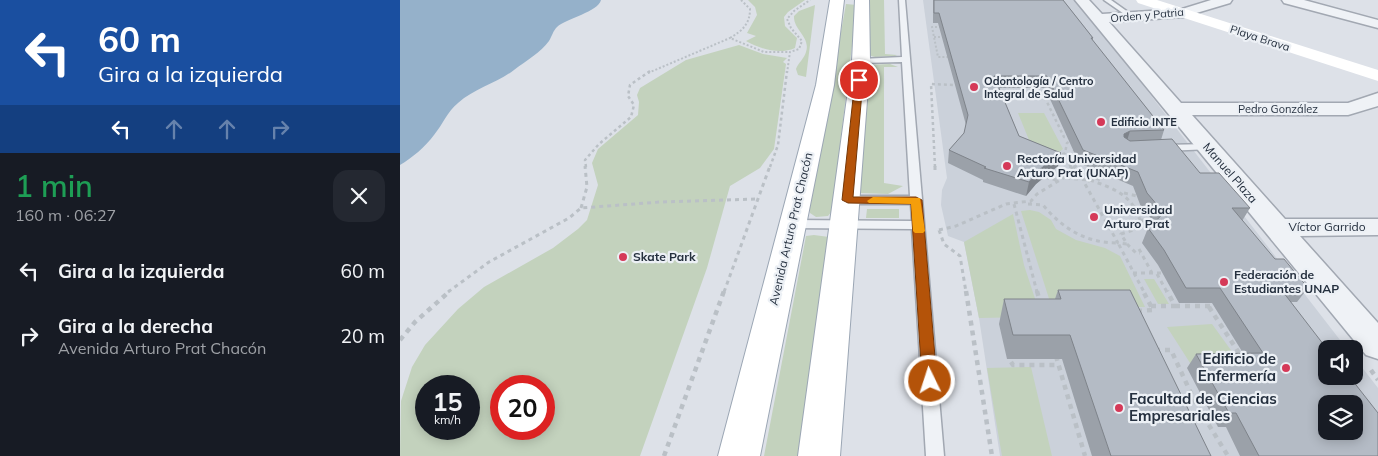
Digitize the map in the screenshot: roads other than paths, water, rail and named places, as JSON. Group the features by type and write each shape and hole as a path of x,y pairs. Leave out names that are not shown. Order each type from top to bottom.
{"main road":[{"name":"Avenida Arturo Prat Chacón","path":"739,456 825,85 836,0"},
{"path":"819,456 861,61 862,0"},
{"name":"Playa Brava","path":"1143,0 1378,76"}],"street":[{"name":"Manuel Plaza","path":"1082,0 1103,10 1175,109 1194,147 1277,228 1378,346"},
{"name":"Orden y Patria","path":"1103,10 1132,17 1183,13 1224,0"},
{"path":"1289,0 1378,24"},
{"path":"1315,7 1335,0"},
{"name":"Pedro González","path":"1175,109 1343,109 1366,105 1378,99"},
{"name":"Víctor Garrido","path":"1277,228 1378,227"}],"lane":[{"path":"902,0 935,456"},
{"path":"1103,10 1132,17"},
{"path":"861,61 906,60"},
{"path":"1152,148 1194,147"},
{"path":"792,224 916,200"},
{"path":"846,213 919,229"}],"water":[{"path":"400,0 601,0 594,8 557,27 549,41 538,53 507,75 472,93 458,103 427,144 400,165"}],"place":[{"name":"Odontología / Centro Integral de Salud","path":"974,87"},
{"name":"Edificio INTE","path":"1101,122"},
{"name":"Rectoría Universidad Arturo Prat (UNAP)","path":"1007,166"},
{"name":"Universidad Arturo Prat","path":"1094,217"},
{"name":"Skate Park","path":"623,257"},
{"name":"Federación de Estudiantes UNAP","path":"1224,282"},
{"name":"Edificio de Enfermería","path":"1286,368"},
{"name":"Facultad de Ciencias Empresariales","path":"1119,408"}]}
